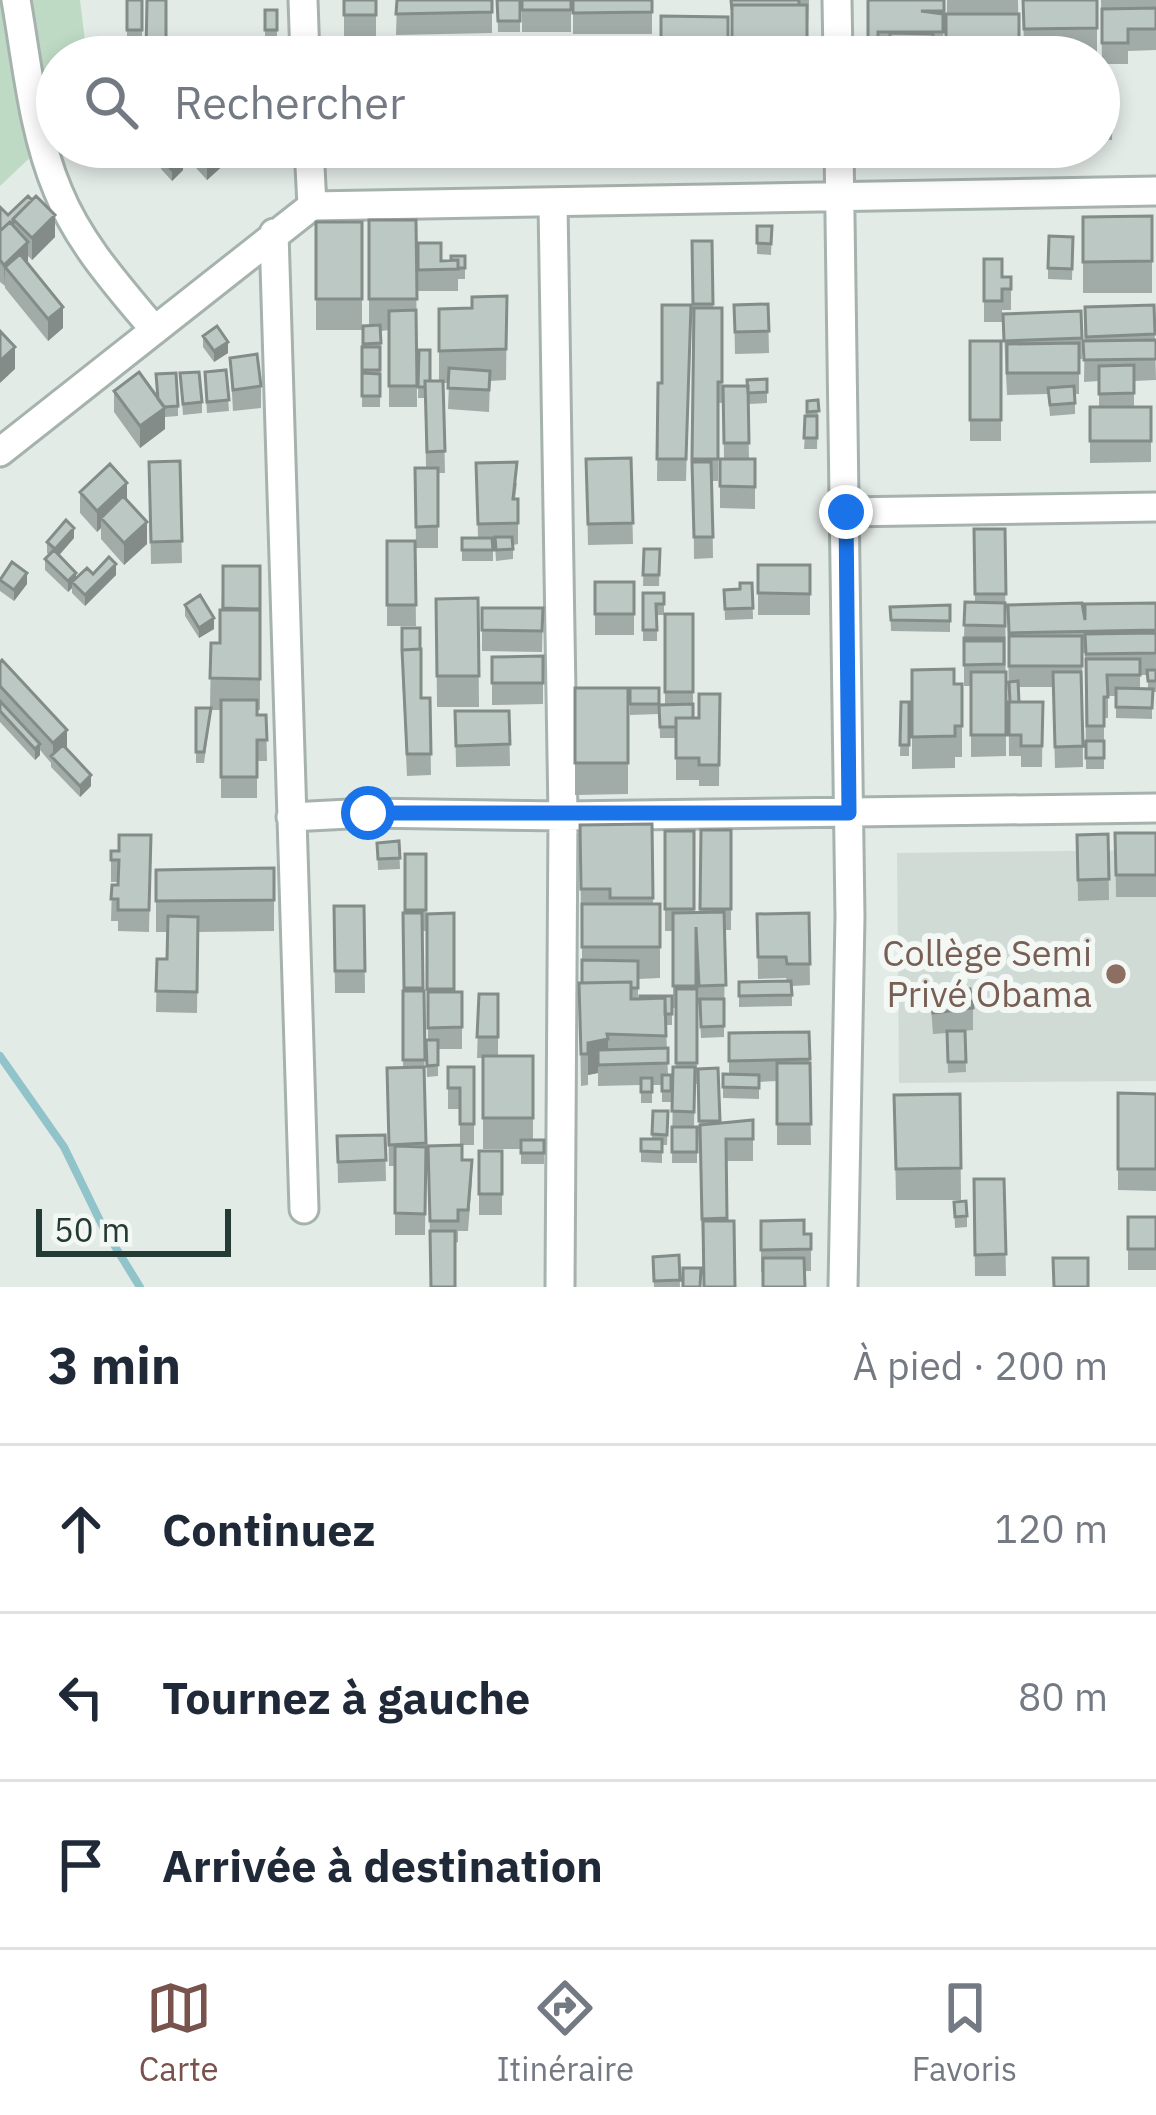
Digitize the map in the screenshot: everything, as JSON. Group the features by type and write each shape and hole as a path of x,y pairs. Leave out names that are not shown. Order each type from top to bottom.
{"street":[{"path":"16,0 36,113"},
{"path":"303,0 304,36"},
{"path":"837,0 838,36"},
{"path":"51,168 58,191 98,261 153,328"},
{"path":"310,168 312,206"},
{"path":"839,168 849,813 843,1287"},
{"path":"0,452 312,206 1156,190"},
{"path":"554,204 562,816 560,1287"},
{"path":"274,233 304,1209"},
{"path":"846,512 1156,507"},
{"path":"291,817 1156,808"}],"shaded area":[{"path":"1156,850 1156,1081 899,1083 897,853"}],"green space":[{"path":"0,0 80,0 84,36 36,36 36,152 0,186"}],"building":[{"path":"127,0 142,0 142,30 127,30"},
{"path":"147,0 166,0 166,36 146,36"},
{"path":"344,0 376,0 376,15 344,15"},
{"path":"397,0 492,0 492,12 396,14"},
{"path":"497,0 520,0 520,21 498,21"},
{"path":"522,0 571,0 571,10 522,10"},
{"path":"573,0 652,0 652,12 573,13"},
{"path":"731,0 799,0 799,5 732,5 732,11"},
{"path":"868,0 944,0 944,11 921,11 943,14 943,32 868,36"},
{"path":"1023,0 1097,0 1097,28 1024,29"},
{"path":"732,5 807,5 807,36 732,36"},
{"path":"1156,8 1156,29 1128,29 1128,43 1120,43 1120,36 1102,36 1102,9"},
{"path":"265,10 277,10 277,30 265,30"},
{"path":"946,14 1019,14 1019,36 946,36"},
{"path":"661,16 728,17 728,36 661,36"},
{"path":"890,33 933,34 933,36"},
{"path":"28,196 32,200 13,224 0,231 0,207 8,215"},
{"path":"36,196 55,215 32,238 13,219"},
{"path":"1152,216 1152,261 1083,262 1083,217"},
{"path":"369,220 416,220 417,299 369,299"},
{"path":"10,222 28,242 4,265 0,231"},
{"path":"316,222 362,222 362,299 316,299"},
{"path":"757,226 772,226 771,244 757,243"},
{"path":"1049,236 1073,237 1072,269 1048,268"},
{"path":"692,241 712,241 713,304 693,304"},
{"path":"418,243 441,243 441,261 458,260 458,269 418,270"},
{"path":"20,254 63,307 48,319 5,267"},
{"path":"451,256 465,256 465,268 458,268 458,260"},
{"path":"984,259 1002,259 1002,277 1011,277 1011,289 1002,289 1002,301 984,301"},
{"path":"507,296 506,349 439,351 439,309 472,308 472,297"},
{"path":"768,304 769,331 735,332 734,305"},
{"path":"662,305 691,305 686,459 657,459"},
{"path":"1154,305 1155,334 1086,337 1085,307"},
{"path":"694,308 722,308 718,459 692,459"},
{"path":"416,310 417,386 389,386 389,311"},
{"path":"1081,311 1082,338 1004,341 1003,314"},
{"path":"380,325 381,343 363,344 363,326"},
{"path":"217,326 228,342 214,351 203,336"},
{"path":"0,331 15,347 0,361"},
{"path":"1156,340 1156,359 1084,360 1083,341"},
{"path":"970,341 1001,341 1001,420 970,420"},
{"path":"1079,343 1079,373 1007,373 1007,344"},
{"path":"362,347 380,347 380,370 362,370"},
{"path":"419,350 430,350 430,381 425,381 425,387 418,387"},
{"path":"257,354 261,386 233,390 230,358"},
{"path":"1134,365 1134,393 1099,394 1099,366"},
{"path":"449,368 490,371 489,390 448,388"},
{"path":"226,370 229,400 207,402 205,372"},
{"path":"139,372 165,408 140,426 114,391"},
{"path":"199,372 202,402 183,404 180,373"},
{"path":"176,373 178,406 164,407 158,399 156,374"},
{"path":"362,373 380,374 380,396 362,396"},
{"path":"767,379 767,392 748,393 747,380"},
{"path":"425,381 443,381 445,451 427,452"},
{"path":"723,386 748,386 749,443 724,443"},
{"path":"1074,386 1075,403 1050,405 1048,388"},
{"path":"818,400 819,411 807,412 807,401"},
{"path":"1090,407 1151,407 1151,441 1090,441"},
{"path":"805,416 817,416 817,438 804,438"},
{"path":"631,458 633,523 588,524 586,459"},
{"path":"720,459 755,459 755,487 720,486"},
{"path":"180,461 182,541 151,542 149,462"},
{"path":"517,462 513,499 518,499 518,523 478,524 476,463"},
{"path":"692,462 711,462 713,537 694,537"},
{"path":"110,464 127,483 97,511 80,492"},
{"path":"415,468 438,468 438,526 416,527"},
{"path":"123,496 147,522 124,543 101,518"},
{"path":"66,520 74,528 55,549 47,542"},
{"path":"974,529 1005,529 1006,594 975,594"},
{"path":"495,537 512,537 513,549 496,550"},
{"path":"462,538 492,538 493,550 462,550"},
{"path":"387,541 415,541 416,605 387,605"},
{"path":"644,549 660,549 659,575 643,575"},
{"path":"54,550 76,573 68,581 45,559"},
{"path":"109,557 116,564 85,595 72,582 87,568 93,574"},
{"path":"12,562 27,573 14,590 0,580"},
{"path":"758,565 810,565 810,594 758,593"},
{"path":"223,566 260,566 260,609 223,608"},
{"path":"595,582 634,582 634,614 595,614"},
{"path":"740,583 752,583 753,608 725,609 724,590 740,589"},
{"path":"643,593 664,593 664,604 656,604 657,630 643,630"},
{"path":"200,595 214,618 199,628 185,605"},
{"path":"478,598 479,676 437,676 436,599"},
{"path":"965,602 1005,603 1005,626 964,625"},
{"path":"1082,603 1085,620 1085,604 1156,603 1156,630 1009,633 1008,605"},
{"path":"950,605 950,621 891,620 890,607"},
{"path":"482,608 543,608 542,631 482,630"},
{"path":"220,610 260,610 260,679 210,678 211,643 220,643"},
{"path":"665,614 693,614 693,692 665,692"},
{"path":"402,628 420,628 420,649 402,650"},
{"path":"1156,633 1156,653 1086,654 1085,634"},
{"path":"1009,636 1082,636 1082,666 1009,666"},
{"path":"1004,638 1004,641 964,641"},
{"path":"964,641 1004,641 1004,664 964,665"},
{"path":"421,649 421,698 430,698 431,754 407,754 402,650"},
{"path":"543,656 543,683 492,683 492,657"},
{"path":"1086,659 1140,659 1140,675 1107,675 1104,726 1087,726"},
{"path":"2,660 67,730 53,743 0,686"},
{"path":"954,669 954,684 962,684 962,726 955,726 955,736 912,737 912,670"},
{"path":"1147,670 1156,670 1156,681 1148,681"},
{"path":"971,672 1006,672 1006,735 971,735"},
{"path":"1053,672 1081,672 1083,746 1055,747"},
{"path":"1018,681 1019,702 1010,702 1009,682"},
{"path":"575,688 628,688 628,763 575,763"},
{"path":"630,688 659,688 659,704 630,704"},
{"path":"1116,688 1153,689 1152,708 1116,707"},
{"path":"699,694 720,694 719,765 699,765 699,758 676,758 676,718 699,718"},
{"path":"221,700 257,700 257,715 266,715 267,740 257,740 257,777 221,777"},
{"path":"0,701 40,744 35,749 0,711"},
{"path":"901,702 909,702 909,745 900,745"},
{"path":"1009,702 1043,702 1042,746 1021,746 1021,735 1009,735"},
{"path":"693,704 693,718 676,718 676,727 660,727 659,705"},
{"path":"196,708 211,708 204,752 196,752"},
{"path":"455,711 509,711 510,744 456,746"},
{"path":"1086,741 1104,741 1104,758 1086,758"},
{"path":"63,745 91,775 80,786 51,756"},
{"path":"652,824 653,898 610,898 610,889 581,889 580,825"},
{"path":"701,830 731,830 731,909 700,909"},
{"path":"665,831 694,831 694,909 665,909"},
{"path":"1115,833 1156,833 1156,875 1116,875"},
{"path":"1108,834 1109,879 1078,880 1077,835"},
{"path":"119,835 151,835 149,910 118,910 118,899 111,899 112,885 118,885 119,860 111,860 111,851 119,851"},
{"path":"399,841 400,858 378,859 377,843"},
{"path":"405,854 426,854 426,910 405,910"},
{"path":"274,868 274,900 156,901 156,870"},
{"path":"582,904 660,904 660,947 582,947"},
{"path":"334,906 364,906 365,971 335,971"},
{"path":"724,912 726,985 699,986 696,927 696,986 673,986 673,913"},
{"path":"403,913 422,913 423,988 404,988"},
{"path":"454,913 454,989 427,989 427,914"},
{"path":"809,913 810,964 787,964 786,957 758,957 757,914"},
{"path":"168,916 198,917 197,992 156,991 157,959 167,959"},
{"path":"582,960 638,961 638,988 631,988 631,982 582,983"},
{"path":"791,981 792,995 739,996 739,982"},
{"path":"631,982 631,999 665,998 666,1036 607,1034 608,1039 588,1043 588,1054 581,1054 579,983"},
{"path":"676,989 697,989 697,1063 676,1063"},
{"path":"970,989 973,1008 933,1013 930,994"},
{"path":"403,991 424,991 425,1060 403,1060"},
{"path":"428,992 462,992 462,1027 428,1028"},
{"path":"479,994 498,994 498,1037 477,1037"},
{"path":"640,996 672,996 672,1014 665,1014 665,998"},
{"path":"700,999 724,999 724,1026 701,1027"},
{"path":"947,1031 965,1031 966,1062 948,1062"},
{"path":"809,1032 810,1059 729,1061 729,1033"},
{"path":"426,1040 438,1040 438,1065 427,1066"},
{"path":"668,1048 668,1063 598,1065 598,1050"},
{"path":"483,1056 533,1056 533,1118 483,1118"},
{"path":"777,1063 810,1063 811,1124 777,1124"},
{"path":"424,1067 426,1143 389,1145 387,1068"},
{"path":"448,1067 474,1067 474,1124 460,1124 460,1088 448,1088"},
{"path":"673,1067 695,1067 694,1112 672,1111"},
{"path":"718,1068 720,1121 699,1121 698,1069"},
{"path":"723,1074 759,1075 759,1088 723,1087"},
{"path":"662,1075 671,1075 671,1091 662,1091"},
{"path":"641,1078 652,1078 652,1092 641,1092"},
{"path":"1118,1093 1156,1094 1156,1169 1118,1169"},
{"path":"960,1094 961,1168 896,1169 894,1095"},
{"path":"653,1111 668,1111 667,1135 652,1134"},
{"path":"753,1120 753,1139 726,1139 727,1218 702,1219 700,1125"},
{"path":"672,1127 697,1127 697,1152 672,1152"},
{"path":"385,1135 386,1160 338,1162 337,1136"},
{"path":"641,1139 662,1139 662,1152 641,1151"},
{"path":"521,1140 544,1140 544,1153 521,1153"},
{"path":"462,1145 462,1160 472,1160 468,1210 458,1210 458,1221 430,1221 428,1146"},
{"path":"395,1146 426,1147 425,1214 395,1213"},
{"path":"479,1151 502,1151 502,1194 479,1194"},
{"path":"974,1179 1004,1179 1006,1254 975,1255"},
{"path":"966,1201 967,1216 955,1217 954,1202"},
{"path":"1128,1217 1156,1217 1156,1249 1128,1249"},
{"path":"804,1220 811,1249 761,1250 761,1221"},
{"path":"703,1221 734,1221 735,1287 704,1287"},
{"path":"430,1231 455,1231 455,1287 431,1287"},
{"path":"679,1255 680,1280 654,1281 653,1257"},
{"path":"763,1258 804,1258 805,1287 763,1287"},
{"path":"1053,1258 1088,1258 1088,1287 1054,1287"},
{"path":"683,1268 701,1268 700,1287 683,1287"}],"waterway":[{"path":"0,1056 64,1147 103,1227 140,1287"}],"place":[{"name":"Collège Semi Privé Obama","path":"1116,974"}],"route":[{"path":"368,813 849,813 846,512"}]}
